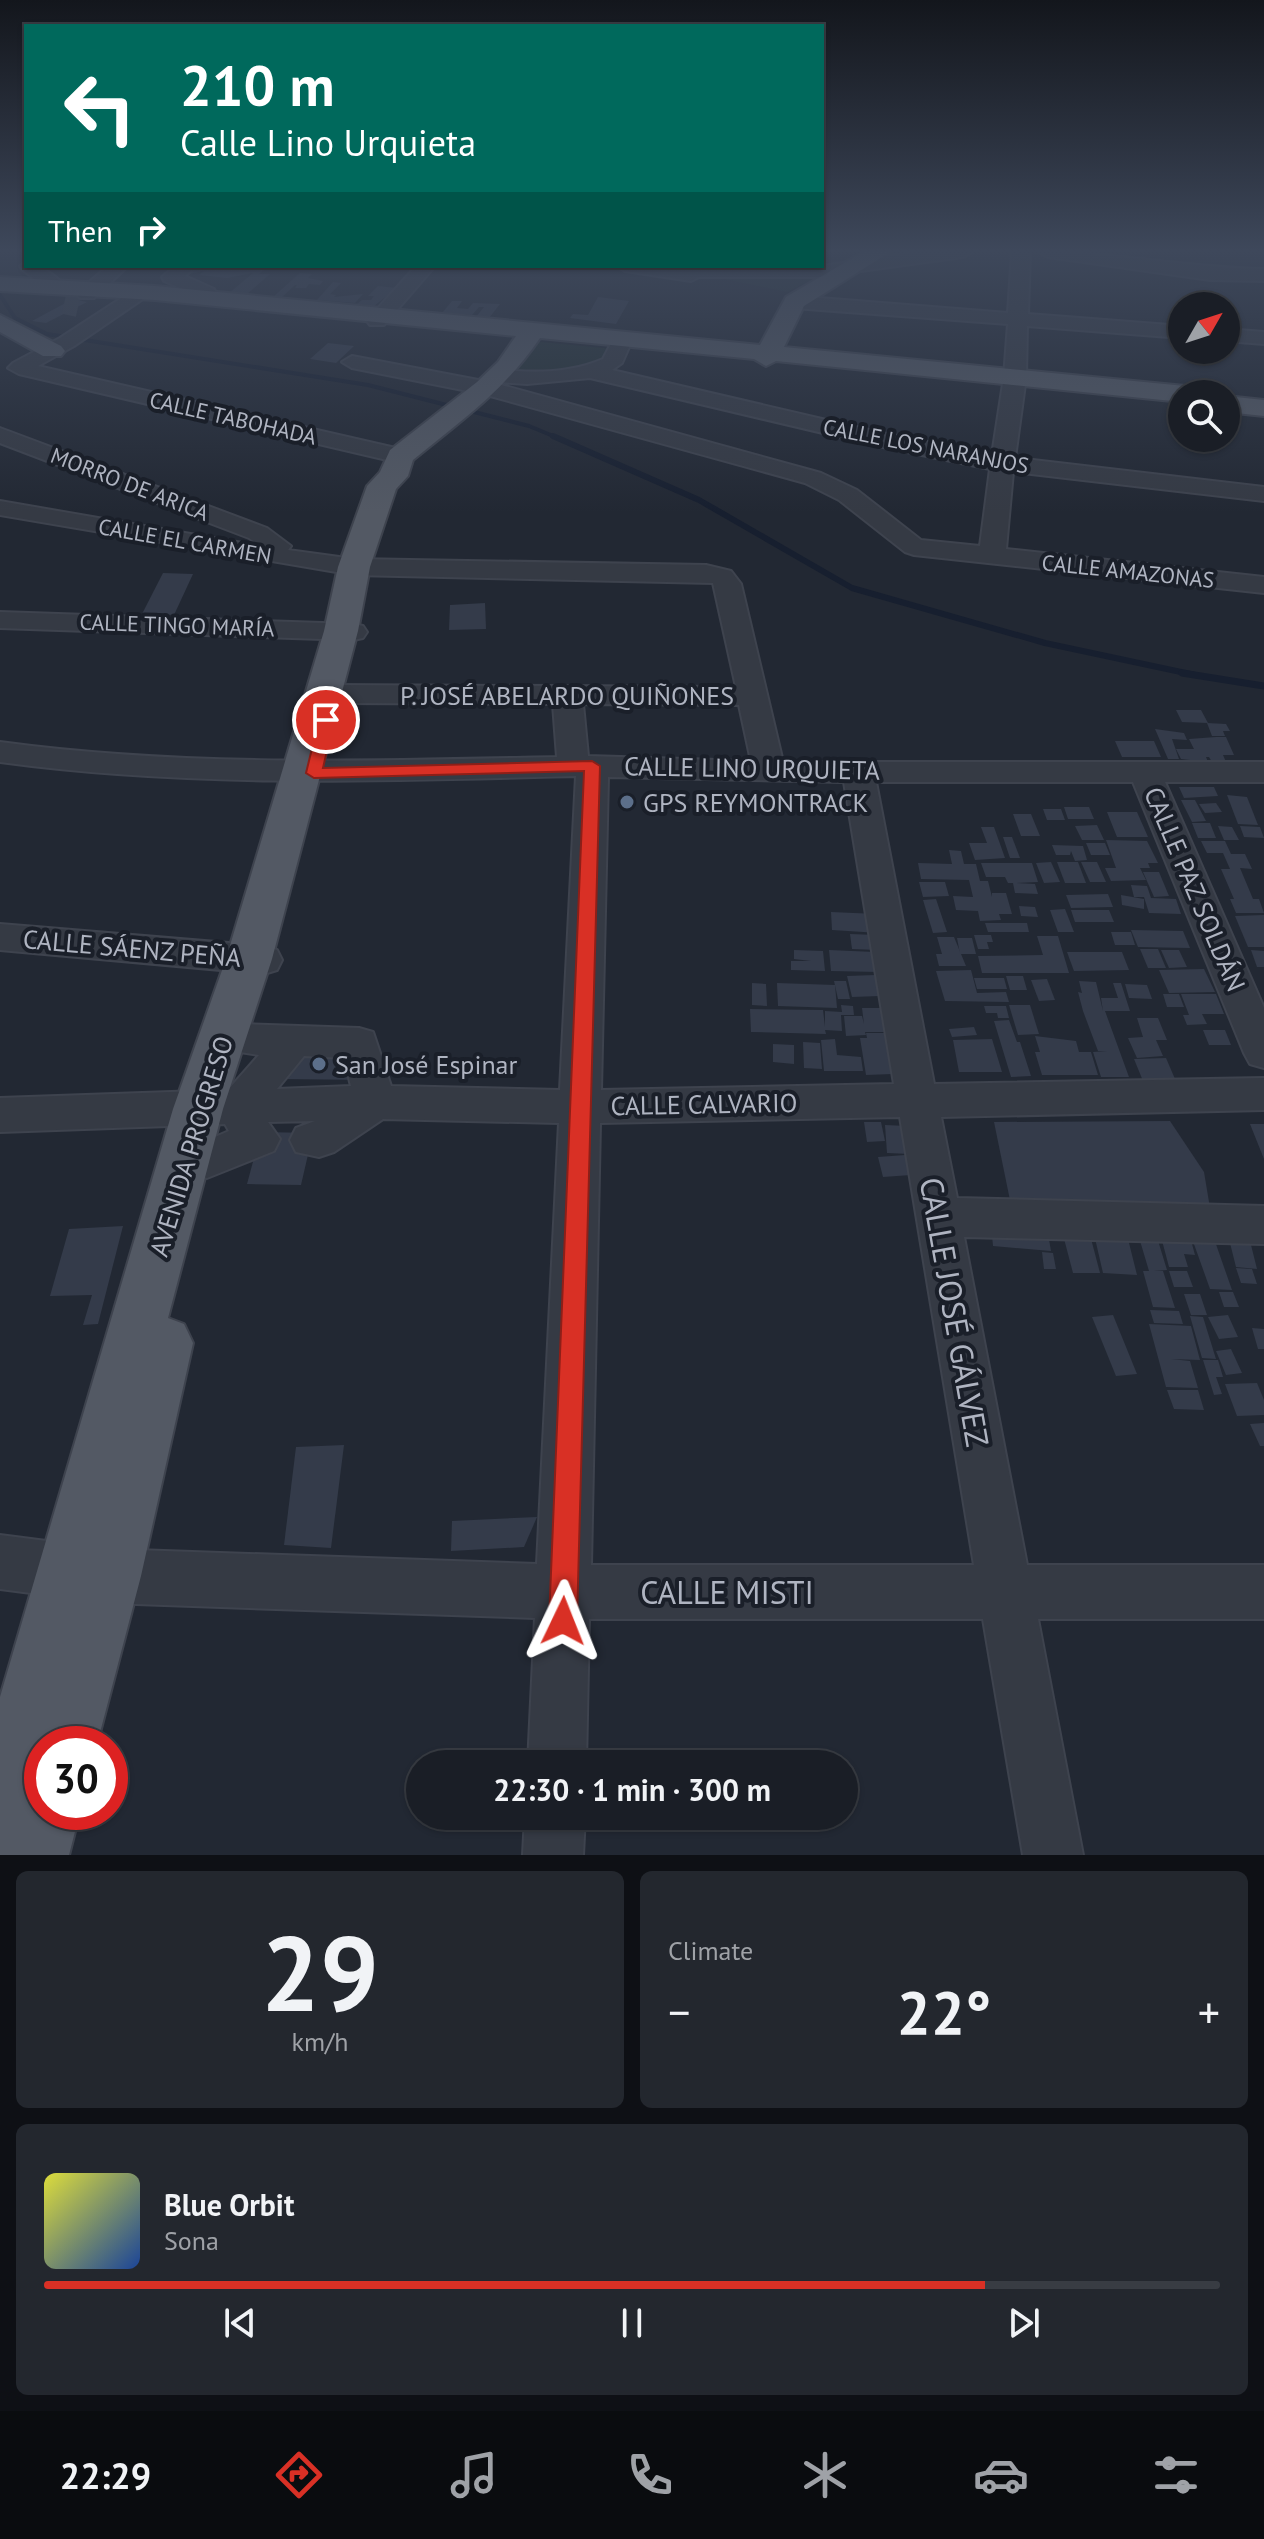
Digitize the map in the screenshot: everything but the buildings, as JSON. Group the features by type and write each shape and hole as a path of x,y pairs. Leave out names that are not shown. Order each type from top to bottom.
{"main road":[{"path":"34,339 60,347"},
{"path":"396,466 450,414 489,385 515,339"},
{"path":"594,339 1168,393"},
{"path":"767,355 776,339"},
{"path":"1015,380 1168,398"},
{"path":"1240,399 1264,402"},
{"path":"1240,405 1264,408"},
{"name":"AVENIDA PROGRESO","path":"307,773 333,694 363,567 397,488 396,466"},
{"name":"AVENIDA PROGRESO","path":"229,1127 241,1039 257,959 347,631"},
{"name":"AVENIDA PROGRESO","path":"0,1821 90,1574 229,1127 257,959"},
{"name":"AVENIDA PROGRESO","path":"65,1726 90,1574"},
{"path":"32,1855 39,1830"}],"street":[{"path":"10,372 73,339"},
{"path":"992,556 1015,380 1016,339"},
{"path":"352,362 489,385 559,379 592,372 612,363 622,341"},
{"name":"CALLE TABOHADA","path":"10,372 396,466"},
{"name":"CALLE LOS NARANJOS","path":"592,372 878,439 1002,464 1264,494"},
{"name":"CALLE AMAZONAS","path":"489,385 813,478 848,495 914,547 1264,585"},
{"name":"MORRO DE ARICA","path":"0,435 258,533 298,560"},
{"name":"CALLE EL CARMEN","path":"0,508 298,560 363,567 706,573 722,577 728,584 753,696"},
{"name":"CALLE TINGO MARÍA","path":"0,620 347,631"},
{"name":"P. JOSÉ ABELARDO QUIÑONES","path":"333,694 753,696"},
{"path":"558,1750 578,1107 582,766 567,695"},
{"path":"753,696 769,772"},
{"name":"CALLE LINO URQUIETA","path":"0,752 51,759 307,773 582,766 769,772 1264,772"},
{"name":"CALLE JOSÉ GÁLVEZ","path":"858,770 1053,1855"},
{"name":"CALLE PAZ SOLDÁN","path":"1144,770 1264,1053"},
{"name":"CALLE SÁENZ PEÑA","path":"0,937 257,959"},
{"path":"241,1039 359,1043 376,1102 319,1140 311,1140"},
{"path":"229,1127 294,1041"},
{"name":"CALLE CALVARIO","path":"0,1115 229,1127 376,1102 578,1107 1264,1094"},
{"path":"937,1217 1264,1225"},
{"name":"CALLE MISTI","path":"0,1562 90,1574 564,1592 1264,1592"},
{"path":"553,1855 554,1830"}],"shaded area":[{"path":"532,341 614,349 604,359 580,370 553,374 512,371"}],"waterway":[{"path":"76,339 368,385 529,426 558,438"},
{"path":"553,436 699,500 852,588 1045,643 1195,675"},
{"path":"1182,673 1264,686"}],"place":[{"name":"GPS REYMONTRACK","path":"627,802"},
{"name":"San José Espinar","path":"319,1064"}],"route":[{"path":"326,720 314,773 592,766 578,1107 563,1621"}]}
